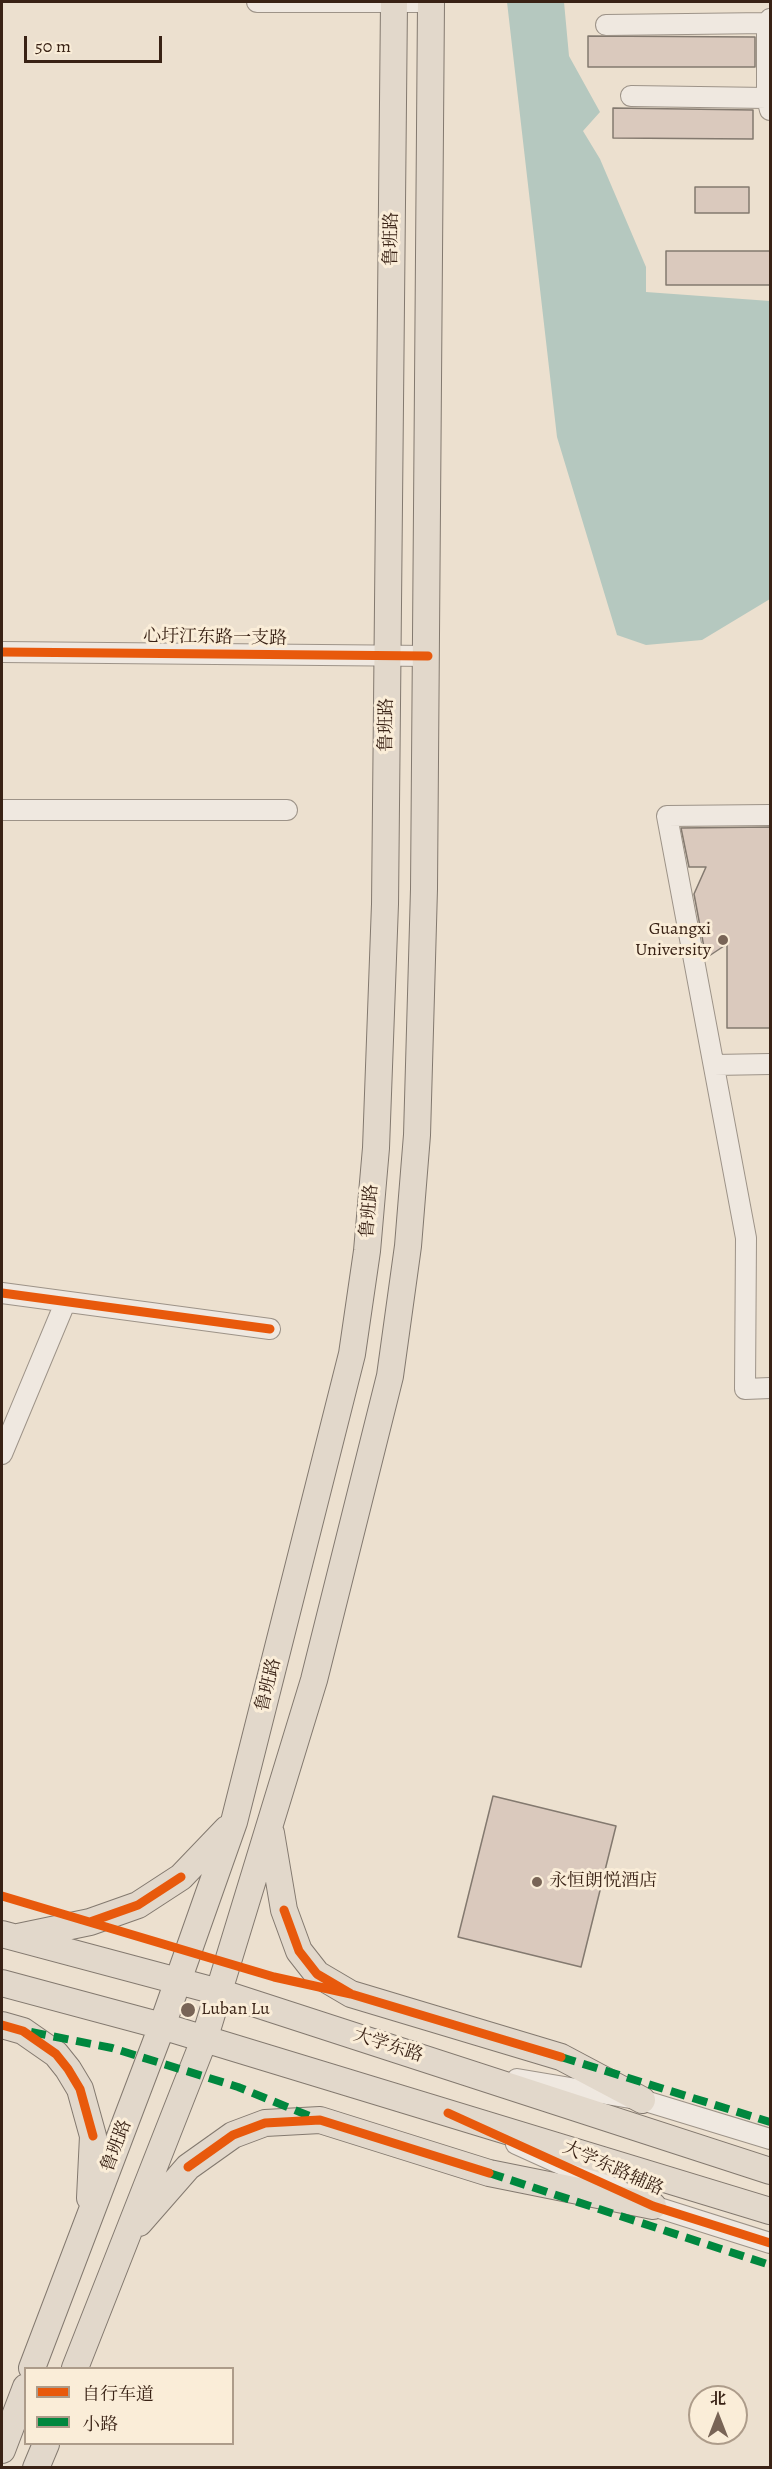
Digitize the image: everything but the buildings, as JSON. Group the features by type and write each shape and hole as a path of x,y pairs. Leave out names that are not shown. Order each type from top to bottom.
{"main road":[{"name":"鲁班路","path":"32,2367 162,2026 234,1822 352,1354 367,1251 376,1148 382,985 388,657 394,2"},
{"name":"鲁班路","path":"75,2367 204,2040 314,1680 390,1376 408,1246 417,1135 428,656 431,2"},
{"path":"8,1936 90,1922 138,1905 181,1877 234,1822"},
{"path":"270,1827 284,1910 299,1951 317,1974 351,1994 561,2057 642,2100"},
{"name":"大学东路","path":"8,1936 219,1992 771,2171"},
{"path":"2,1983 162,2026 771,2211"},
{"path":"2,2025 23,2031 56,2054 80,2089 93,2136 88,2221"},
{"path":"127,2236 188,2167 233,2135 265,2123 320,2120 489,2173 653,2206"},
{"path":"2,2450 24,2392"},
{"path":"36,2468 46,2445"}],"street":[{"path":"257,2 431,2"},
{"path":"606,25 769,21 769,104 632,96"},
{"name":"心圩江东路一支路","path":"2,652 428,656"},
{"path":"2,810 287,810"},
{"path":"771,815 667,816 746,1238 745,1389 771,1389"},
{"path":"714,1065 771,1064"},
{"path":"2,1293 270,1329"},
{"path":"2,1454 65,1303"},
{"path":"463,2070 642,2100 771,2139"},
{"name":"大学东路辅路","path":"448,2113 653,2206 771,2243"}],"shaded area":[{"path":"507,2 564,2 569,56 600,112 583,131 600,159 646,267 646,292 770,301 770,599 702,640 646,645 617,635 557,437"}],"marked path":[{"path":"31,2032 112,2048 238,2087 312,2117"},
{"path":"561,2057 770,2122"},
{"path":"489,2173 770,2265"}],"cycle path":[{"path":"2,652 428,656"},
{"path":"2,1293 270,1329"},
{"path":"90,1922 138,1905 181,1877"},
{"path":"2,1896 274,1977 351,1994"},
{"path":"284,1910 299,1951 317,1974 351,1994 561,2057"},
{"path":"2,2025 23,2031 56,2054 80,2089 93,2136"},
{"path":"448,2113 653,2206 770,2243"},
{"path":"188,2167 233,2135 265,2123 320,2120 489,2173"}],"place":[{"name":"Guangxi University","path":"723,940"},
{"name":"永恒朗悦酒店","path":"537,1882"},
{"name":"Luban Lu","path":"188,2010"}]}
